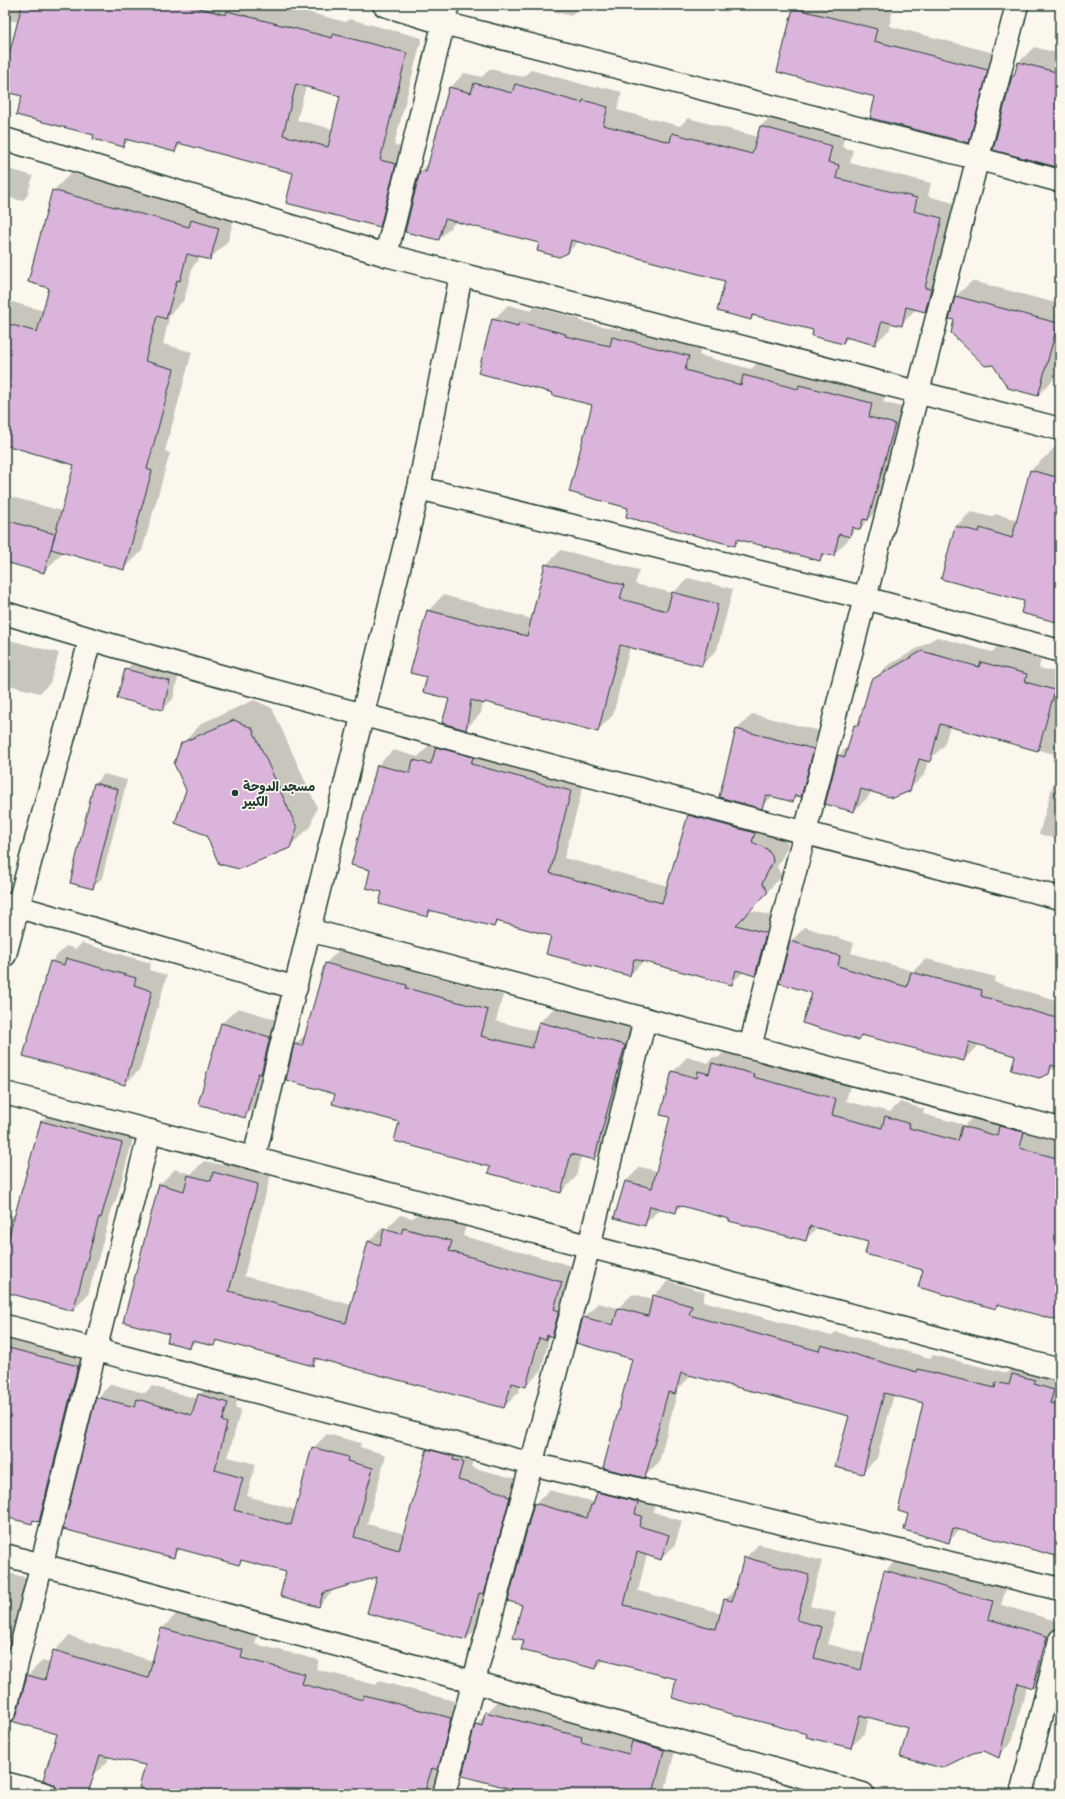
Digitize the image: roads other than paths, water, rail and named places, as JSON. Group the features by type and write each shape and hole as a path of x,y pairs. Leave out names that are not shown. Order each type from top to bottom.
{"street":[{"path":"384,5 446,14 1060,181"},
{"path":"750,1047 1016,5"},
{"path":"386,255 446,14"},
{"path":"5,139 386,255 1060,429"},
{"path":"254,1158 362,714 419,488 461,275"},
{"path":"419,488 865,598 1060,651"},
{"path":"5,613 90,640 804,834 1060,898"},
{"path":"5,955 12,905 90,640"},
{"path":"12,905 296,988"},
{"path":"309,930 1060,1129"},
{"path":"444,1794 589,1246 645,1019"},
{"path":"5,1093 1060,1370"},
{"path":"5,1711 94,1350 150,1131"},
{"path":"5,1326 532,1464 1060,1589"},
{"path":"5,1555 474,1682 864,1794"},
{"path":"1021,1794 1060,1640"},
{"path":"5,1782 46,1794"}],"place":[{"name":"مسجد الدوحة الكبير","path":"235,793"}]}
